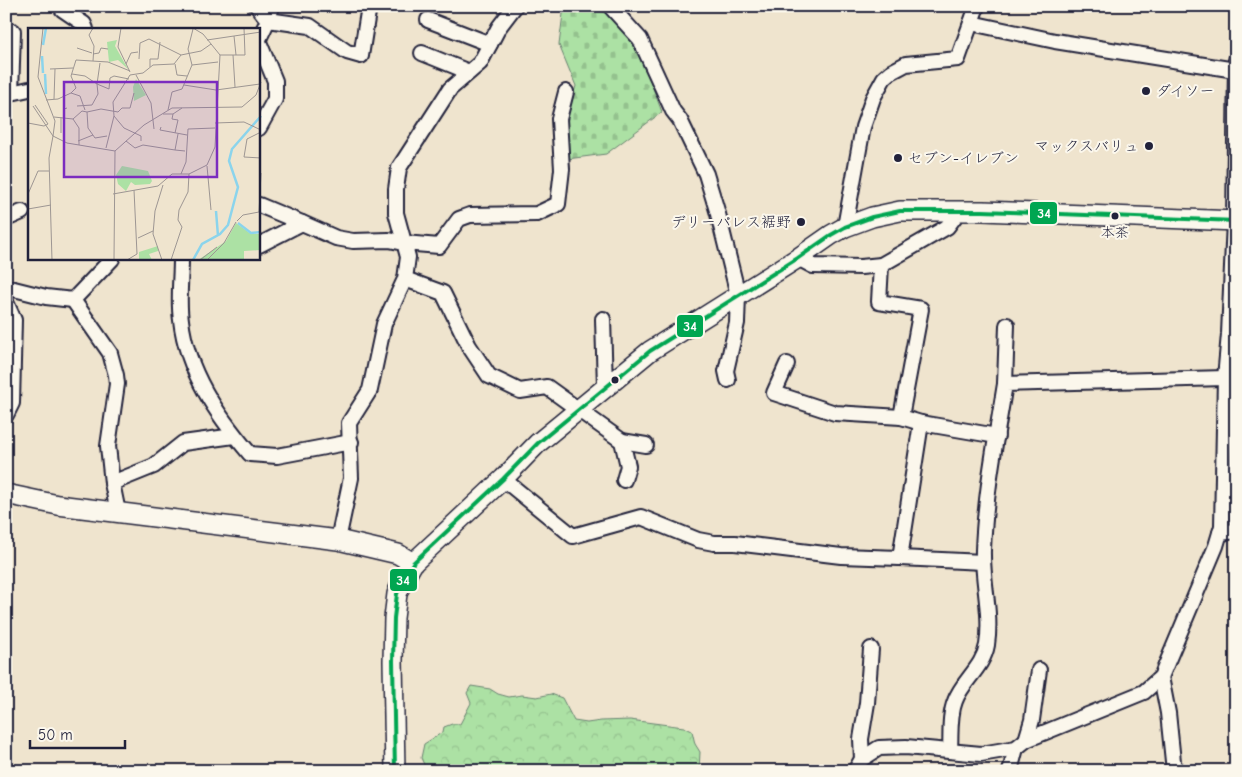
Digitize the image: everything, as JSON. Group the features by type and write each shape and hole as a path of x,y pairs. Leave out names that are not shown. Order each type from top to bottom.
{"street":[{"path":"61,6 62,9 84,24 86,28"},
{"path":"258,6 268,20 310,26 348,52 361,56 369,6"},
{"path":"260,39 272,6"},
{"path":"338,540 351,478 349,423 370,390 384,324 405,279 408,257 396,213 396,189 399,168 450,89 480,63 499,27 515,6"},
{"path":"610,6 643,44 673,111 680,120 706,174 738,295 737,323 726,371 728,380"},
{"path":"845,227 863,127 879,86 891,72 906,64 958,59 977,6"},
{"path":"428,20 490,44"},
{"path":"858,765 879,748 906,747 981,754 1021,744 1144,692 1161,677 1207,571 1222,526 1225,378 1232,335 1235,221 1235,65 1055,41 971,23"},
{"path":"12,31 9,95 28,89"},
{"path":"260,43 275,80 275,99 260,126"},
{"path":"422,53 469,72"},
{"path":"260,205 336,238 353,241 389,240 439,246 459,220 470,215 537,214 558,204 562,169 559,119 566,92"},
{"path":"395,771 394,618 397,594 413,563 503,479 538,443 650,351 798,258 831,234 872,217 900,211 959,211 1235,221"},
{"path":"798,258 813,266 860,267 881,265 947,227 959,211"},
{"path":"6,219 22,212"},
{"path":"260,244 302,223"},
{"path":"73,300 111,260"},
{"path":"181,260 180,319 194,372 208,398 234,436 250,454 277,456 351,442"},
{"path":"881,265 880,302 921,309 901,417"},
{"path":"405,279 443,293 469,346 489,376 520,391 547,388 622,441 646,445"},
{"path":"6,288 46,297 73,300 110,353 117,384 108,446 112,483 118,512"},
{"path":"6,302 14,320 12,403 6,415"},
{"path":"603,319 605,387"},
{"path":"950,750 952,711 955,699 981,662 988,634 988,601 983,562 984,525 1005,384 1007,325"},
{"path":"786,364 774,393 835,413 901,417 921,423 997,436"},
{"path":"1005,384 1225,378"},
{"path":"900,558 921,423"},
{"path":"112,483 154,466 183,443 234,436"},
{"path":"622,441 628,466 624,480"},
{"path":"503,479 573,536 641,517 698,540 714,543 745,544 841,556 983,562"},
{"path":"6,494 58,505 338,540 398,554 413,563"},
{"path":"1220,534 1236,531"},
{"path":"858,765 860,739 867,703 871,649"},
{"path":"1010,771 1032,720 1039,670"},
{"path":"1161,677 1168,713 1174,771"}],"green space":[{"path":"564,6 600,6 637,46 662,112 606,154 567,159 567,113 576,86 559,45"},
{"path":"471,686 490,689 498,694 509,697 522,695 537,697 551,694 562,698 574,721 587,723 630,720 684,727 692,731 695,744 700,752 699,771 427,771 421,758 424,744 443,732 444,727 460,724 471,703 467,693"}],"transit line":[{"name":"34","path":"395,771 394,618 397,594 413,563 503,479 538,443 650,351 798,258 831,235 845,227 872,217 900,211 983,211 1236,221"}],"place":[{"name":"ダイソー","path":"1146,91"},
{"name":"マックスバリュ","path":"1149,146"},
{"name":"セブン-イレブン","path":"898,158"},
{"name":"本茶","path":"1115,216"},
{"name":"デリーパレス裾野","path":"801,222"}]}
